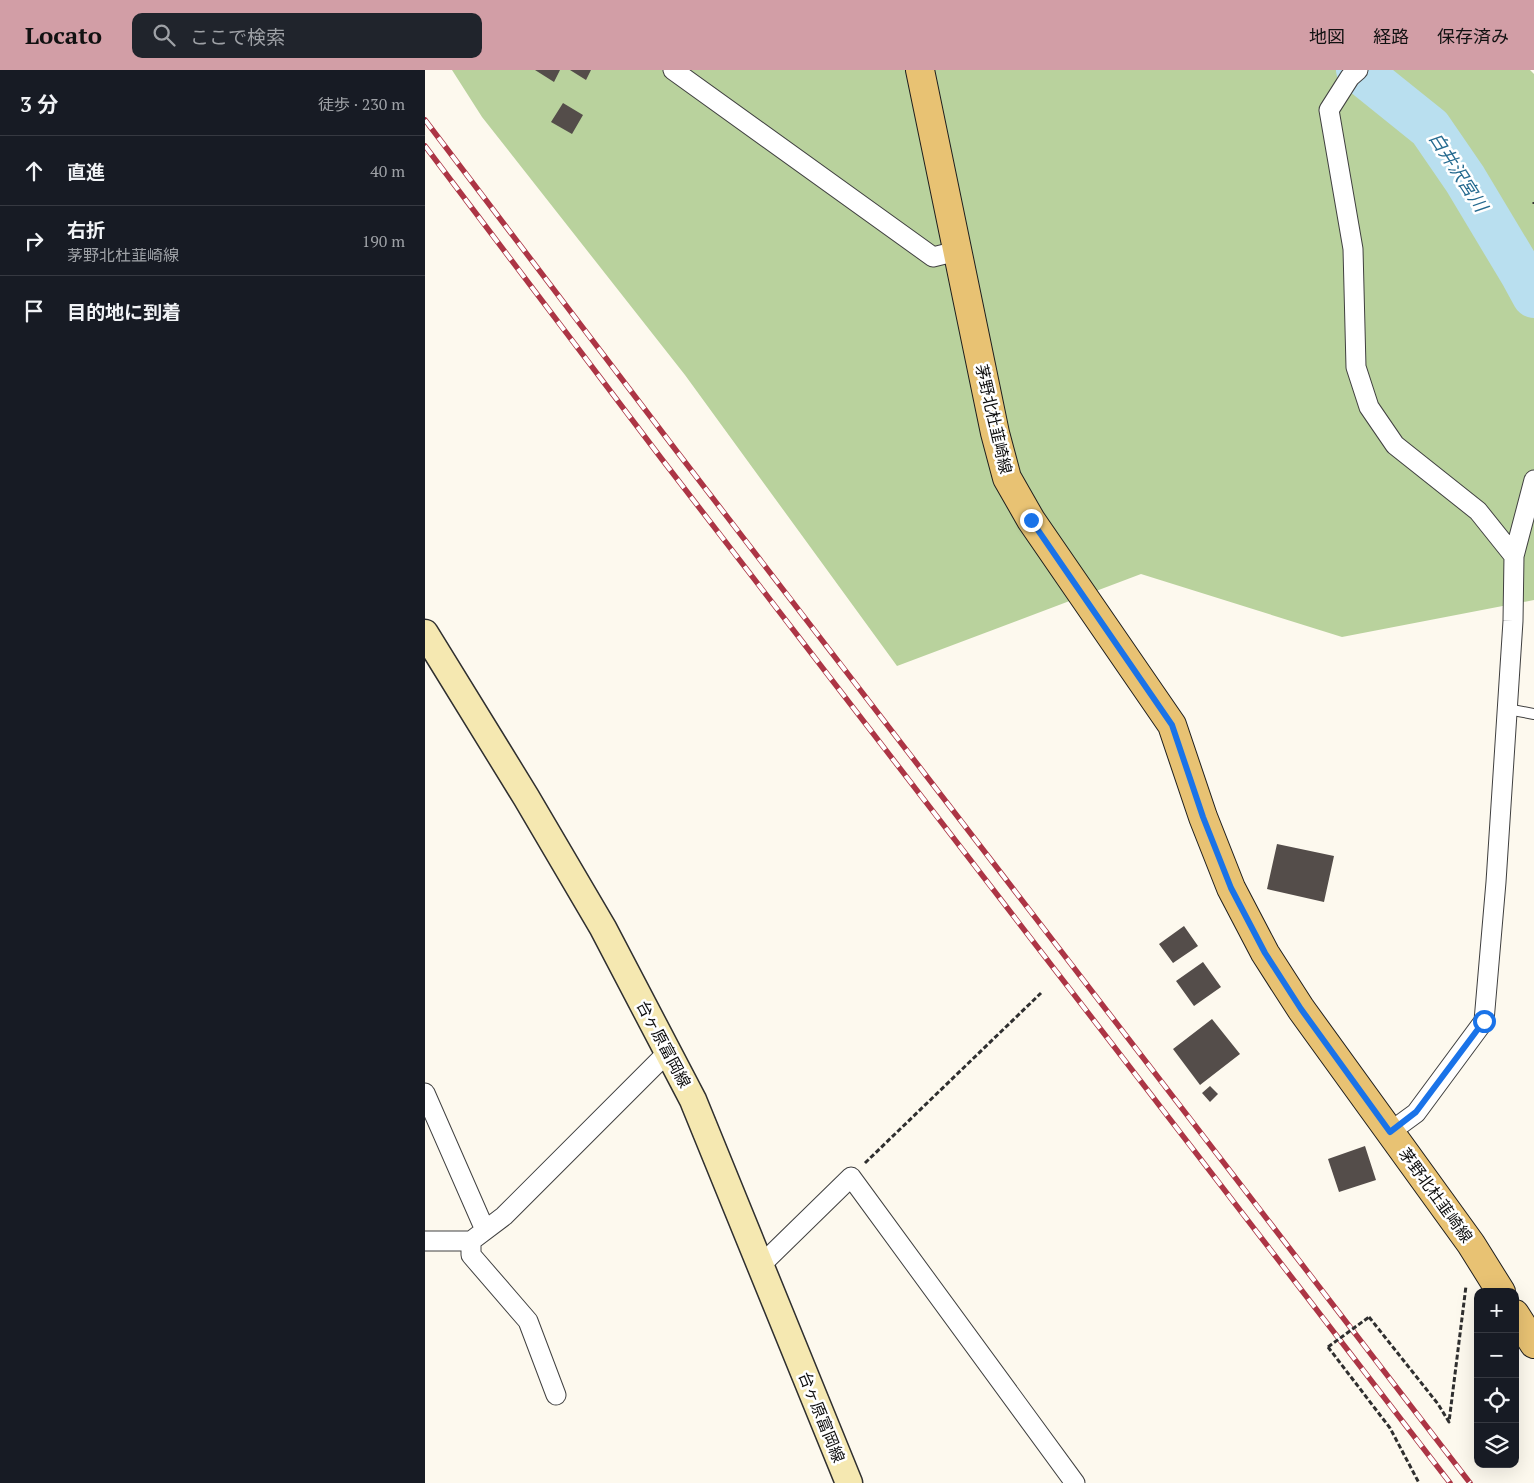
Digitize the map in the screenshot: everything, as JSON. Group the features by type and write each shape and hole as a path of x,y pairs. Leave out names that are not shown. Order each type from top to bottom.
{"main road":[{"name":"茅野北杜韮崎線","path":"920,70 995,433 1007,478 1031,520 1172,725 1203,817 1231,888 1265,953 1301,1009 1471,1244 1498,1288"},
{"name":"台ヶ原富岡線","path":"425,633 599,920 693,1100 849,1483"},
{"path":"1519,1320 1534,1344"}],"street":[{"path":"673,70 933,258 957,251"},
{"path":"1358,70 1351,77 1329,110 1353,249 1356,367 1369,407 1395,445 1478,511 1514,556"},
{"path":"1390,1132 1416,1112 1484,1021 1513,621 1514,556 1534,480"},
{"path":"425,1242 478,1235 504,1216 668,1052"},
{"path":"425,1094 478,1235 471,1255 528,1320 556,1395"},
{"path":"761,1265 851,1177 1075,1483"}],"lane":[{"path":"1507,710 1534,714"}],"path":[{"path":"851,1177 1041,994"},
{"path":"1419,1483 1390,1428 1328,1346 1369,1317 1438,1404 1449,1422 1466,1283"}],"green space":[{"path":"452,70 1530,70 1534,74 1534,600 1342,637 1141,574 897,666 685,375 482,117"}],"building":[{"path":"535,70 560,70 554,82"},
{"path":"570,70 591,70 586,80"},
{"path":"563,103 583,115 572,134 551,122"},
{"path":"1277,844 1334,856 1324,902 1267,889"},
{"path":"1184,926 1198,946 1173,963 1159,944"},
{"path":"1203,962 1221,987 1194,1006 1176,981"},
{"path":"1212,1019 1240,1054 1200,1085 1173,1049"},
{"path":"1210,1086 1218,1094 1210,1102 1202,1093"},
{"path":"1365,1146 1376,1180 1339,1192 1328,1159"}],"waterway":[{"name":"白井沢宮川","path":"1358,70 1430,128 1465,179 1534,296"}],"railway":[{"path":"425,120 675,449 1470,1483"},
{"path":"425,146 661,458 1450,1483"}],"route":[{"path":"1031,520 1172,725 1203,817 1231,888 1265,953 1301,1009 1390,1132 1416,1112 1484,1021"}]}
